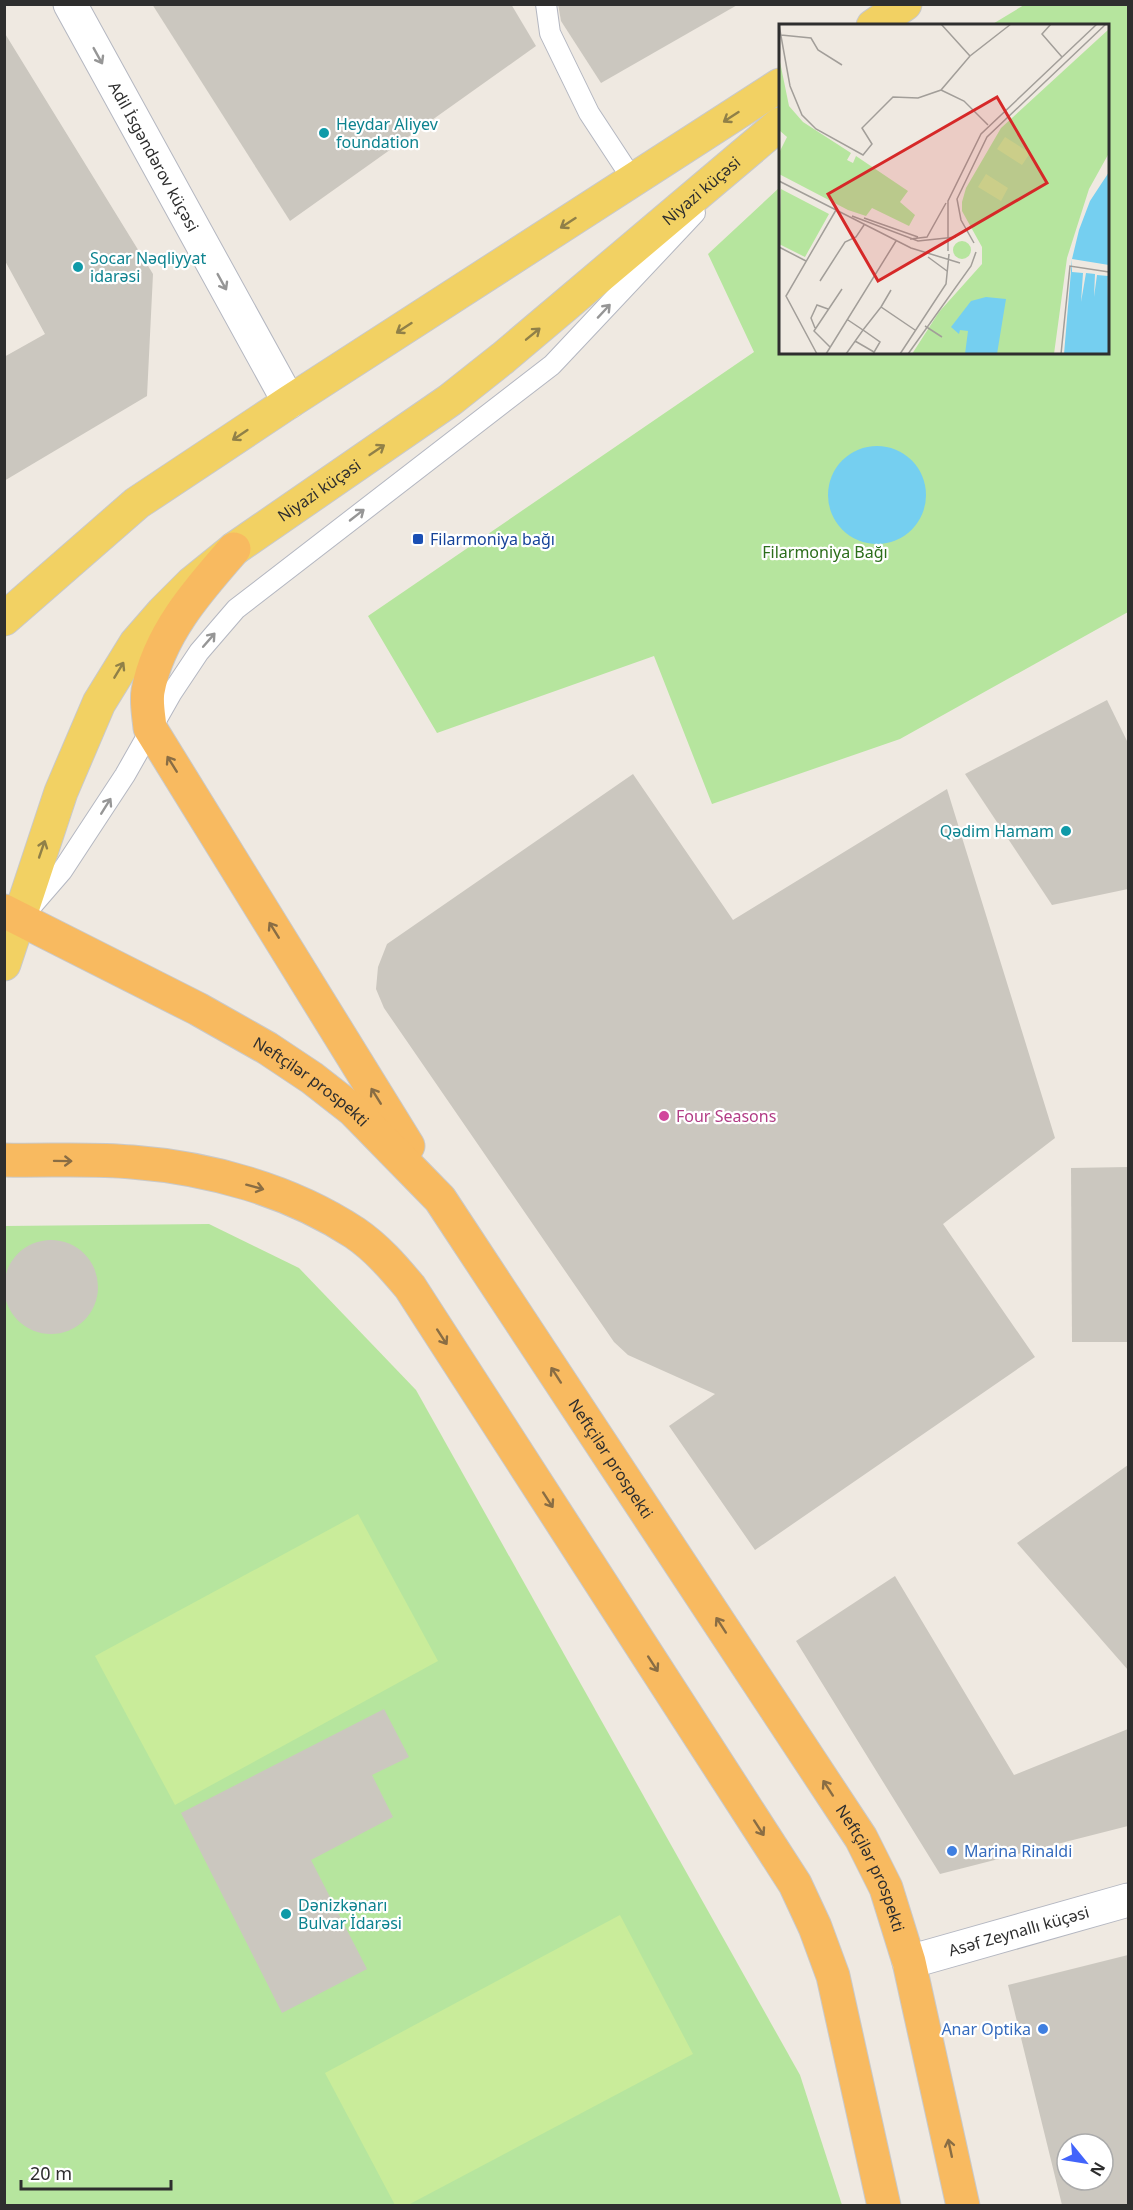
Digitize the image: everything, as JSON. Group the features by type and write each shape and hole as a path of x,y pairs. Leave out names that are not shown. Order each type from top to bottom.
{"highway":[{"path":"234,549 202,585 178,618 157,658 147,693 150,728 440,1199"},
{"name":"Neftçilər prospekti","path":"12,915 198,1009 267,1048 312,1078 353,1110 440,1199 861,1838 886,1888 909,1962 963,2205"},
{"path":"4,1160 132,1162 206,1173 266,1190 317,1211 357,1234 386,1260 410,1287 795,1884 833,1976 884,2205"}],"main road":[{"path":"876,24 905,4"},
{"path":"899,24 922,4"},
{"path":"4,588 779,86"},
{"name":"Niyazi küçəsi","path":"4,964 12,915 61,792 99,703 136,642 192,583 234,549 450,400 549,321 776,128"},
{"path":"4,619 137,503"}],"street":[{"name":"Adil İsgəndərov küçəsi","path":"70,4 289,402"},
{"name":"Asəf Zeynallı küçəsi","path":"909,1962 1128,1900"}],"lane":[{"path":"546,4 550,33 589,113 633,180"},
{"path":"12,915 62,872 125,775 150,728 199,652 236,609 552,365 776,128"}],"green space":[{"name":"Filarmoniya Bağı","path":"1024,5 1128,5 1128,612 900,739 712,804 654,656 437,733 368,616 754,352 708,254 779,188 779,354 1109,354 1109,24 993,24"},
{"path":"209,1224 299,1268 416,1390 800,2075 842,2205 5,2205 5,1226"},
{"path":"358,1514 438,1661 175,1805 95,1656"},
{"path":"620,1915 693,2054 408,2205 395,2205 325,2073"}],"water":[{"path":"877,446 896,450 912,460 922,476 926,495 922,514 912,530 896,540 877,544 858,540 842,530 832,514 828,495 832,476 842,460 858,450"}],"building":[{"name":"Heydar Aliyev foundation","path":"152,4 511,4 536,46 290,221"},
{"path":"558,4 739,4 601,83 561,21"},
{"name":"Socar Nəqliyyat idarəsi","path":"4,32 153,274 147,396 4,481 4,357 45,334 4,259"},
{"name":"Qədim Hamam","path":"1107,700 1128,743 1128,889 1052,905 965,774"},
{"name":"Four Seasons","path":"633,774 733,920 947,789 1055,1138 943,1224 1035,1357 755,1550 669,1426 715,1394 628,1355 614,1342 384,1008 376,989 378,967 387,944"},
{"path":"1128,1167 1128,1342 1072,1342 1071,1168"},
{"path":"51,1240 69,1243 84,1254 95,1269 98,1287 95,1305 84,1320 69,1331 51,1334 33,1331 18,1320 7,1305 4,1287 7,1269 18,1254 33,1243"},
{"path":"1128,1465 1128,1670 1017,1543"},
{"path":"895,1576 1014,1775 1128,1729 1128,1826 940,1874 796,1641"},
{"name":"Dənizkənarı Bulvar İdarəsi","path":"384,1709 409,1757 372,1775 393,1817 311,1860 367,1969 282,2013 181,1813"},
{"path":"1128,1955 1128,2205 1062,2205 1059,2192 1115,2192 1115,2132 1055,2132 1055,2176 1008,1985"}],"place":[{"name":"Heydar Aliyev foundation","path":"324,133"},
{"name":"Socar Nəqliyyat idarəsi","path":"78,267"},
{"name":"Filarmoniya bağı","path":"418,539"},
{"name":"Qədim Hamam","path":"1066,831"},
{"name":"Four Seasons","path":"664,1116"},
{"name":"Marina Rinaldi","path":"952,1851"},
{"name":"Dənizkənarı Bulvar İdarəsi","path":"286,1914"},
{"name":"Anar Optika","path":"1043,2029"}]}
